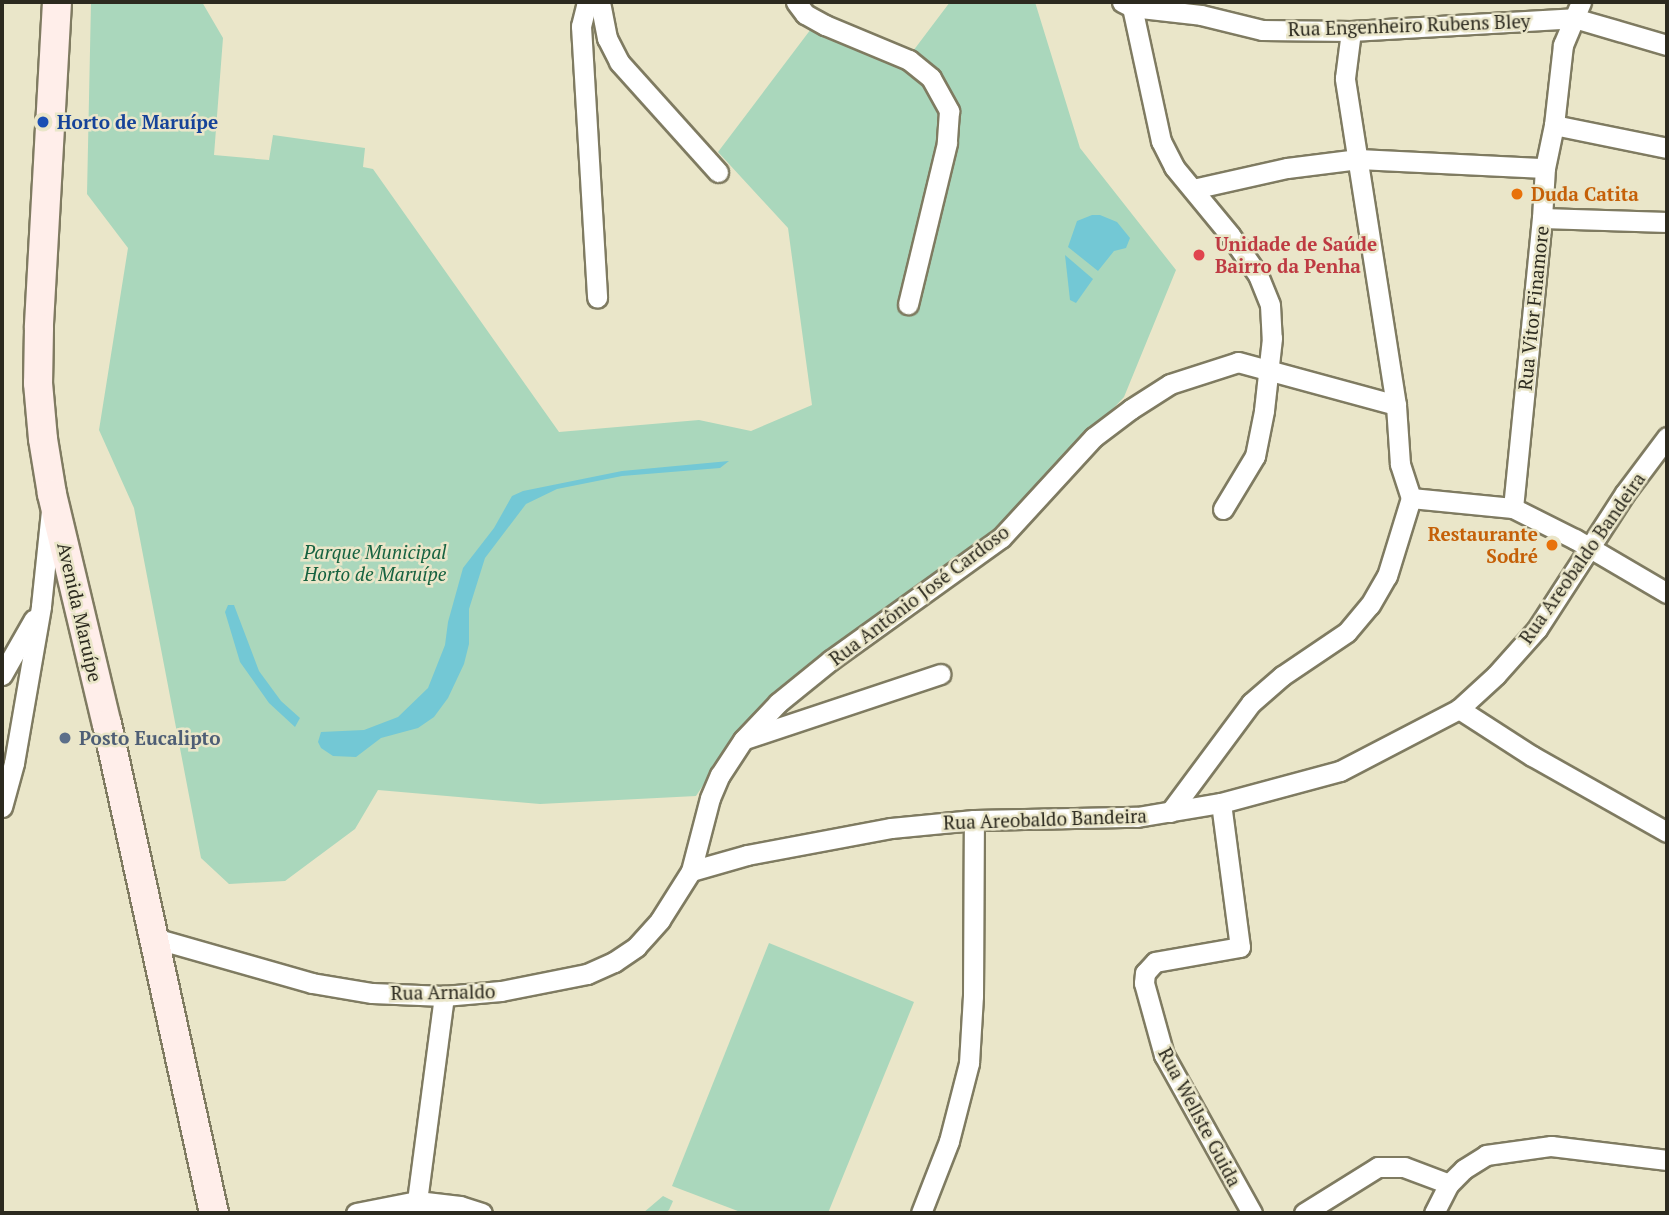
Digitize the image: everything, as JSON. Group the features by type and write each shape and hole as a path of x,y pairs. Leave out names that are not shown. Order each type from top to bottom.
{"main road":[{"name":"Avenida Maruípe","path":"57,2 38,383 52,494 214,1213"}],"street":[{"path":"591,2 586,6 581,26 597,298"},
{"path":"600,2 607,38 619,62 718,172"},
{"path":"796,2 805,14 825,25 909,60 931,78 949,111 947,143 908,304"},
{"path":"1127,4 1161,141 1174,167 1258,275 1270,305 1272,338 1255,456 1223,509"},
{"name":"Rua Engenheiro Rubens Bley","path":"1127,4 1202,8 1262,30 1350,31 1577,10 1667,45"},
{"name":"Rua Vitor Finamore","path":"1513,501 1545,168 1554,125 1563,45 1577,10"},
{"path":"1170,812 1251,703 1282,676 1347,632 1370,605 1387,576 1411,498 1400,464 1396,405 1345,78 1350,31"},
{"path":"1554,125 1667,148"},
{"path":"1193,189 1287,168 1358,159 1545,168"},
{"path":"1542,218 1667,222"},
{"name":"Rua Antônio José Cardoso","path":"691,871 710,798 720,775 743,740 778,703 831,660 1002,538 1094,437 1131,408 1170,384 1238,362 1396,405"},
{"name":"Rua Areobaldo Bandeira","path":"691,871 816,840 891,828 974,820 1137,817 1170,812 1221,803 1340,771 1459,709 1496,676 1537,629 1625,493 1667,437"},
{"path":"2,807 14,763 41,606 52,494"},
{"path":"1411,498 1513,501 1667,593"},
{"path":"2,675 41,606"},
{"path":"743,740 940,674"},
{"path":"1459,709 1532,756 1667,831"},
{"name":"Rua Wellste Guida","path":"1221,803 1240,947 1155,962 1145,973 1144,983 1164,1055 1252,1213"},
{"path":"921,1213 949,1141 969,1063 973,996 974,820"},
{"name":"Rua Arnaldo","path":"154,938 341,990 444,996 543,984 587,974 614,962 636,947 660,920 691,871"},
{"path":"417,1201 444,996"},
{"path":"1434,1213 1449,1184 1464,1169 1486,1156 1511,1150 1551,1146 1667,1160"},
{"path":"1304,1213 1378,1167 1404,1167 1449,1184"},
{"path":"356,1213 417,1201 460,1206 482,1213"}],"green space":[{"name":"Parque Municipal Horto de Maruípe","path":"91,2 202,2 223,38 214,155 269,160 273,135 365,148 363,167 373,169 559,432 699,420 751,431 812,405 788,228 718,152 814,25 904,63 950,2 1035,2 1080,148 1176,270 1124,397 1000,529 771,700 743,725 696,796 540,804 378,790 355,829 285,881 229,884 201,858 134,508 99,430 128,248 87,194"},
{"path":"769,943 914,1002 828,1213 743,1213 672,1186"},
{"path":"663,1196 673,1201 669,1210 665,1213 643,1213"}],"water":[{"path":"1100,215 1117,222 1130,238 1126,248 1114,251 1098,271 1068,247 1077,221"},
{"path":"1065,255 1093,279 1076,303 1070,300"},
{"path":"729,461 720,468 622,476 557,489 526,504 485,558 469,609 469,644 464,664 448,698 434,717 418,728 381,738 356,757 333,756 321,748 318,742 321,732 364,730 398,717 428,688 445,645 448,622 463,568 494,528 512,496 523,491 622,471"},
{"path":"228,605 234,605 259,671 281,701 300,718 295,727 269,703 240,662 225,612"}],"place":[{"name":"Horto de Maruípe","path":"43,122"},
{"name":"Duda Catita","path":"1517,194"},
{"name":"Unidade de Saúde Bairro da Penha","path":"1199,255"},
{"name":"Restaurante Sodré","path":"1552,545"},
{"name":"Posto Eucalipto","path":"65,738"}]}
